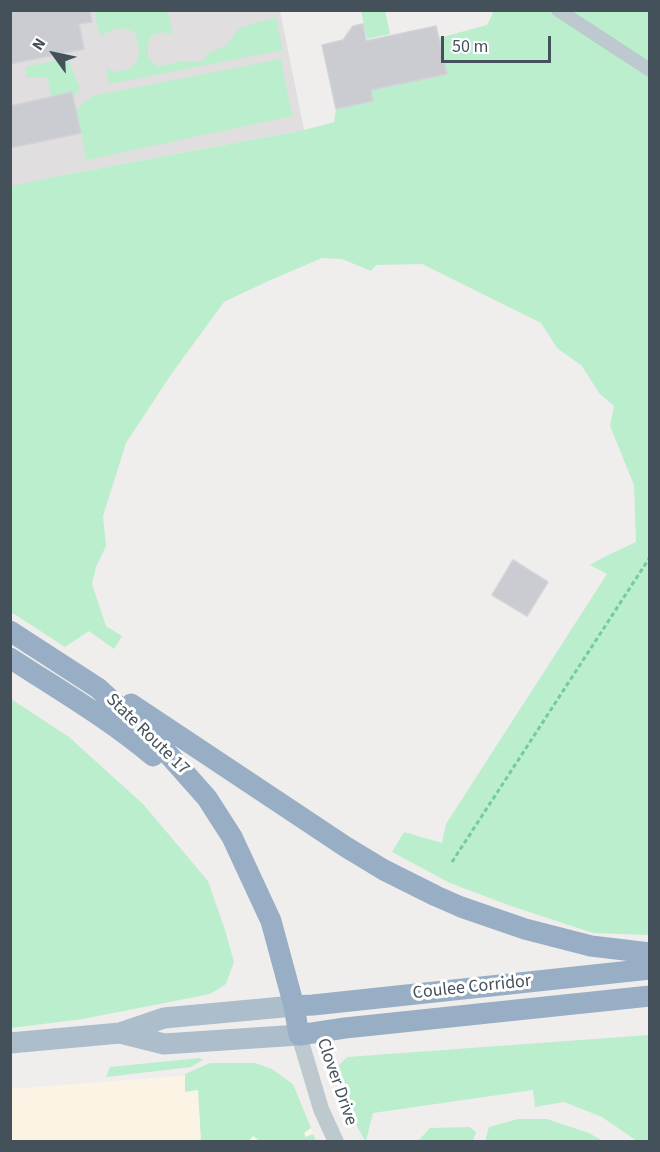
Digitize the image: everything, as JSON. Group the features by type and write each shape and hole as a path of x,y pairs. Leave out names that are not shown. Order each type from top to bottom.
{"highway":[{"name":"State Route 17","path":"10,631 98,688 160,745 207,798 232,837 271,921 294,1006 299,1035"},
{"name":"State Route 17","path":"10,658 114,726 157,758 197,800 249,872"},
{"path":"98,688 134,706 346,847 427,892 461,907 525,929 591,946 650,953"},
{"name":"Coulee Corridor","path":"294,1006 650,969"},
{"name":"Coulee Corridor","path":"299,1035 345,1028 650,996"}],"main road":[{"path":"10,1043 120,1033 164,1018 294,1006"},
{"path":"120,1033 164,1044 299,1035"}],"street":[{"path":"558,10 650,70"},
{"name":"Clover Drive","path":"299,1035 321,1109 336,1142"}],"path":[{"path":"452,862 650,557"}],"shaded area":[{"path":"10,11 280,11 304,130 63,175 11,187"},
{"path":"272,1069 293,1084 316,1141 11,1142 11,1089"}],"green space":[{"path":"94,11 168,11 173,35 162,32 151,36 148,43 148,57 157,67 183,61 202,61 208,53 226,46 239,28 276,17 283,50 109,84 106,67 115,72 129,69 138,61 139,49 136,34 122,28 100,36"},
{"path":"361,11 385,11 390,34 367,39"},
{"path":"490,11 649,11 649,935 593,933 450,883 392,852 404,832 442,843 446,824 607,574 590,565 636,542 634,485 610,426 614,406 599,393 582,366 557,348 541,323 422,264 376,265 371,271 342,259 322,258 224,302 170,376 126,443 103,516 106,546 96,567 92,584 106,626 122,636 114,649 89,631 65,647 11,612 10,186 304,130 334,122 336,109 373,101 371,90 446,74 439,38 487,25 493,13"},
{"path":"67,58 80,88 73,98 51,97 48,77 27,78 26,67"},
{"path":"281,59 292,116 87,160 75,110 92,96"},
{"path":"11,699 69,737 143,804 208,881 234,962 226,984 210,994 83,1019 11,1028"},
{"path":"649,1035 649,1141 637,1141 602,1117 564,1102 535,1107 533,1090 373,1113 365,1141 340,1094 337,1067 347,1057"},
{"path":"199,1058 203,1060 191,1067 106,1077 110,1067"},
{"path":"210,1063 255,1063 272,1069 293,1084 311,1128 304,1133 306,1137 313,1134 316,1141 260,1141 253,1136 249,1141 201,1141 198,1090 185,1092 185,1074"},
{"path":"518,1119 547,1119 589,1133 603,1141 485,1141 489,1127"},
{"path":"470,1127 476,1132 473,1141 418,1141 430,1128"}],"building":[{"path":"10,10 90,10 92,22 79,24 84,49 10,64"},
{"path":"363,24 366,41 436,26 447,74 371,90 373,101 336,109 322,45 343,40 353,26"},
{"path":"72,92 81,133 10,148 10,106"},
{"path":"513,560 548,582 527,616 492,595"}]}
